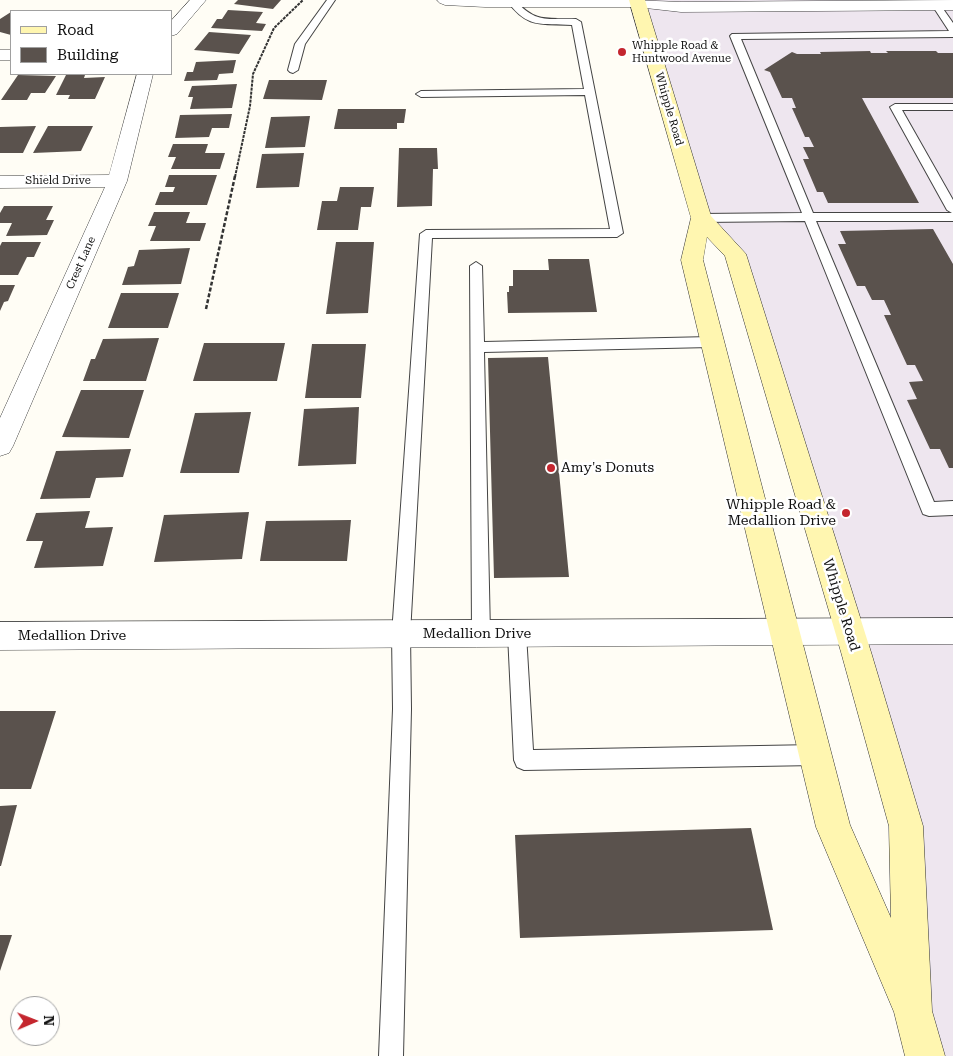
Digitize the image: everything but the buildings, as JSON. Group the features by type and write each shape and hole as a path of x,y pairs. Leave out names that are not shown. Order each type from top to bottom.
{"main road":[{"name":"Whipple Road","path":"640,1 701,218 735,254 850,632 906,826 912,1011"},
{"name":"Whipple Road","path":"701,218 692,260 833,827 912,1011 925,1056"}],"street":[{"path":"172,30 198,0"},
{"path":"445,0 512,2 640,1 681,7 953,5"},
{"name":"Crest Lane","path":"0,446 117,181 145,75"},
{"name":"Shield Drive","path":"0,182 117,181"},
{"name":"Medallion Drive","path":"0,636 953,631"}],"lane":[{"path":"293,70 300,44 331,0"},
{"path":"390,1056 402,709 401,634 426,234 617,233 576,22 532,20 523,15 512,2"},
{"path":"936,5 953,30"},
{"path":"953,34 735,36 929,509 953,508"},
{"path":"421,94 590,92"},
{"path":"953,108 894,107 953,210"},
{"path":"701,218 953,217"},
{"path":"476,266 481,634"},
{"path":"477,348 711,342"},
{"path":"517,634 524,760 816,755"}],"path":[{"path":"206,309 248,115 253,74 274,28 304,0"}],"shaded area":[{"path":"637,0 953,0 953,1056 925,1056 906,826 735,255 701,218"}],"place":[{"name":"Whipple Road & Huntwood Avenue","path":"622,52"},
{"name":"Amy's Donuts","path":"551,468"},
{"name":"Whipple Road & Medallion Drive","path":"846,513"}]}
